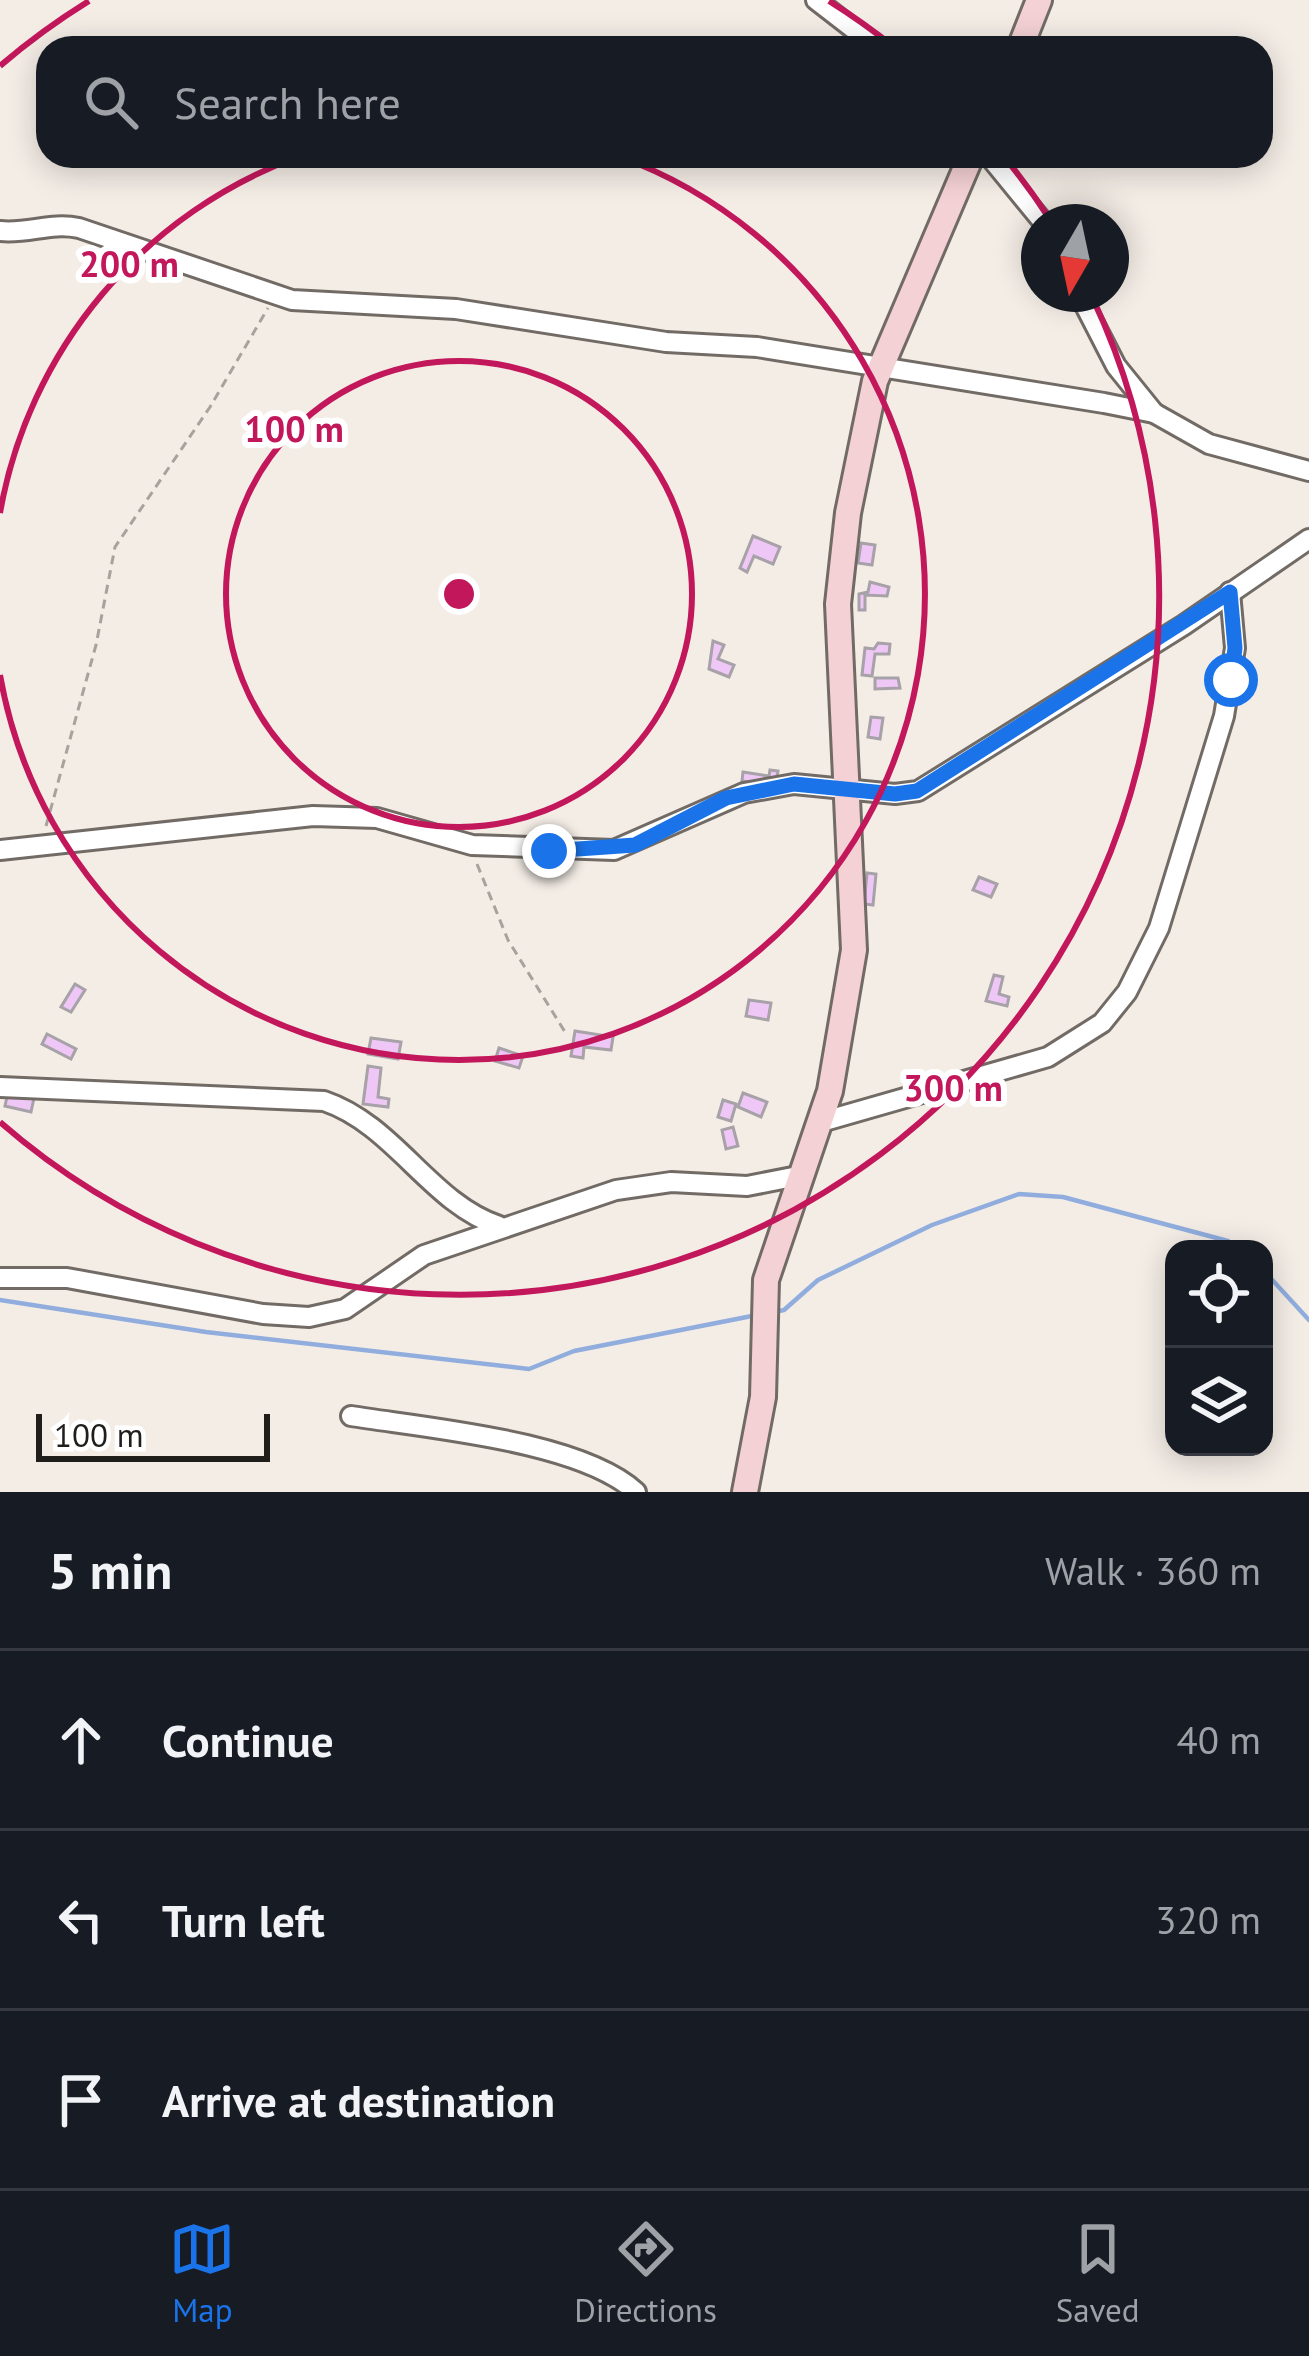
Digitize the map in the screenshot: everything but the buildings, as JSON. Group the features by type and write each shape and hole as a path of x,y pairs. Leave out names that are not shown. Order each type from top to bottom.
{"street":[{"path":"817,0 863,36"},
{"path":"1026,36 1039,0"},
{"path":"746,1492 763,1397 766,1280 821,1122 854,950 838,604 848,513 865,415 880,370 966,168"},
{"path":"999,168 1028,204"},
{"path":"0,231 23,232 48,224 79,228 140,244 275,297 441,307 666,342 757,347 1154,413 1209,444 1309,471"},
{"path":"1088,312 1116,366 1154,413"},
{"path":"0,850 313,816 377,818 472,845 614,850 635,845 726,798 794,784 895,794 917,791 1309,539"},
{"path":"821,1122 1048,1057 1102,1023 1127,992 1159,928 1224,716 1235,648 1230,592"},
{"path":"0,1087 324,1101 347,1109 377,1132 466,1214 499,1226"},
{"path":"0,1278 68,1278 262,1314 309,1317 345,1309 402,1266 499,1226 644,1185 747,1186 803,1175"},
{"path":"351,1416 491,1438 564,1457 607,1472 636,1492"}],"path":[{"path":"41,846 96,645 115,548 135,511 210,407 275,297"},
{"path":"472,845 508,940 566,1032"}],"waterway":[{"path":"774,1312 784,1310 818,1280 932,1225 1019,1194 1063,1197 1224,1240"},
{"path":"1273,1281 1309,1320"},
{"path":"0,1300 206,1332 529,1369 574,1351 757,1315"}],"route":[{"path":"549,851 635,845 726,798 794,784 895,794 917,791 1230,592 1235,628 1231,680"}]}
